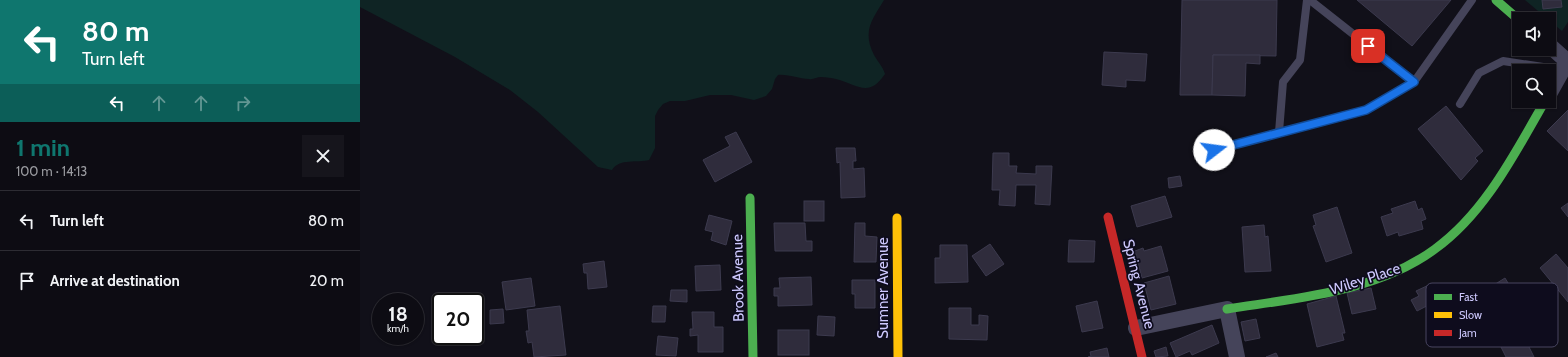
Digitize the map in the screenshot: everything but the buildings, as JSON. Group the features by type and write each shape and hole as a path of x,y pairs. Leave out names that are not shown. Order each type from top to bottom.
{"street":[{"path":"1496,0 1512,14"},
{"path":"1556,53 1567,63 1556,82"},
{"name":"Wiley Place","path":"1136,328 1227,309 1287,300 1352,285 1381,276 1417,260 1450,236 1477,206 1505,166 1541,108"},
{"name":"Brook Avenue","path":"750,198 753,357"},
{"name":"Spring Avenue","path":"1108,217 1142,357"},
{"name":"Sumner Avenue","path":"897,218 898,357"},
{"path":"1227,309 1237,357"}],"lane":[{"path":"1279,132 1283,82 1300,60 1307,0"},
{"path":"1310,0 1414,82"},
{"path":"1214,150 1366,110 1414,82 1472,0"},
{"path":"1460,104 1478,73 1503,61 1567,63"}],"green space":[{"path":"360,0 884,0 872,20 869,39 870,47 885,74 874,86 868,88 863,88 836,79 820,77 810,79 778,75 772,89 766,96 754,100 731,95 710,95 685,101 670,101 663,104 655,116 655,148 649,160 624,162 615,166 612,170 598,167 538,112 510,90 455,57 360,7"},
{"path":"1525,0 1568,0 1568,22 1562,31 1556,26 1556,12 1539,12"}],"traffic: fast":[{"path":"1496,0 1512,14"},
{"path":"1227,309 1308,297 1362,284 1388,275 1435,249 1453,234 1484,200 1498,181 1541,108"},
{"path":"750,198 753,357"}],"traffic: slow":[{"path":"897,218 898,357"}],"traffic: jam":[{"path":"1108,217 1142,357"}],"route":[{"path":"1214,150 1366,110 1414,82 1368,46"}]}
